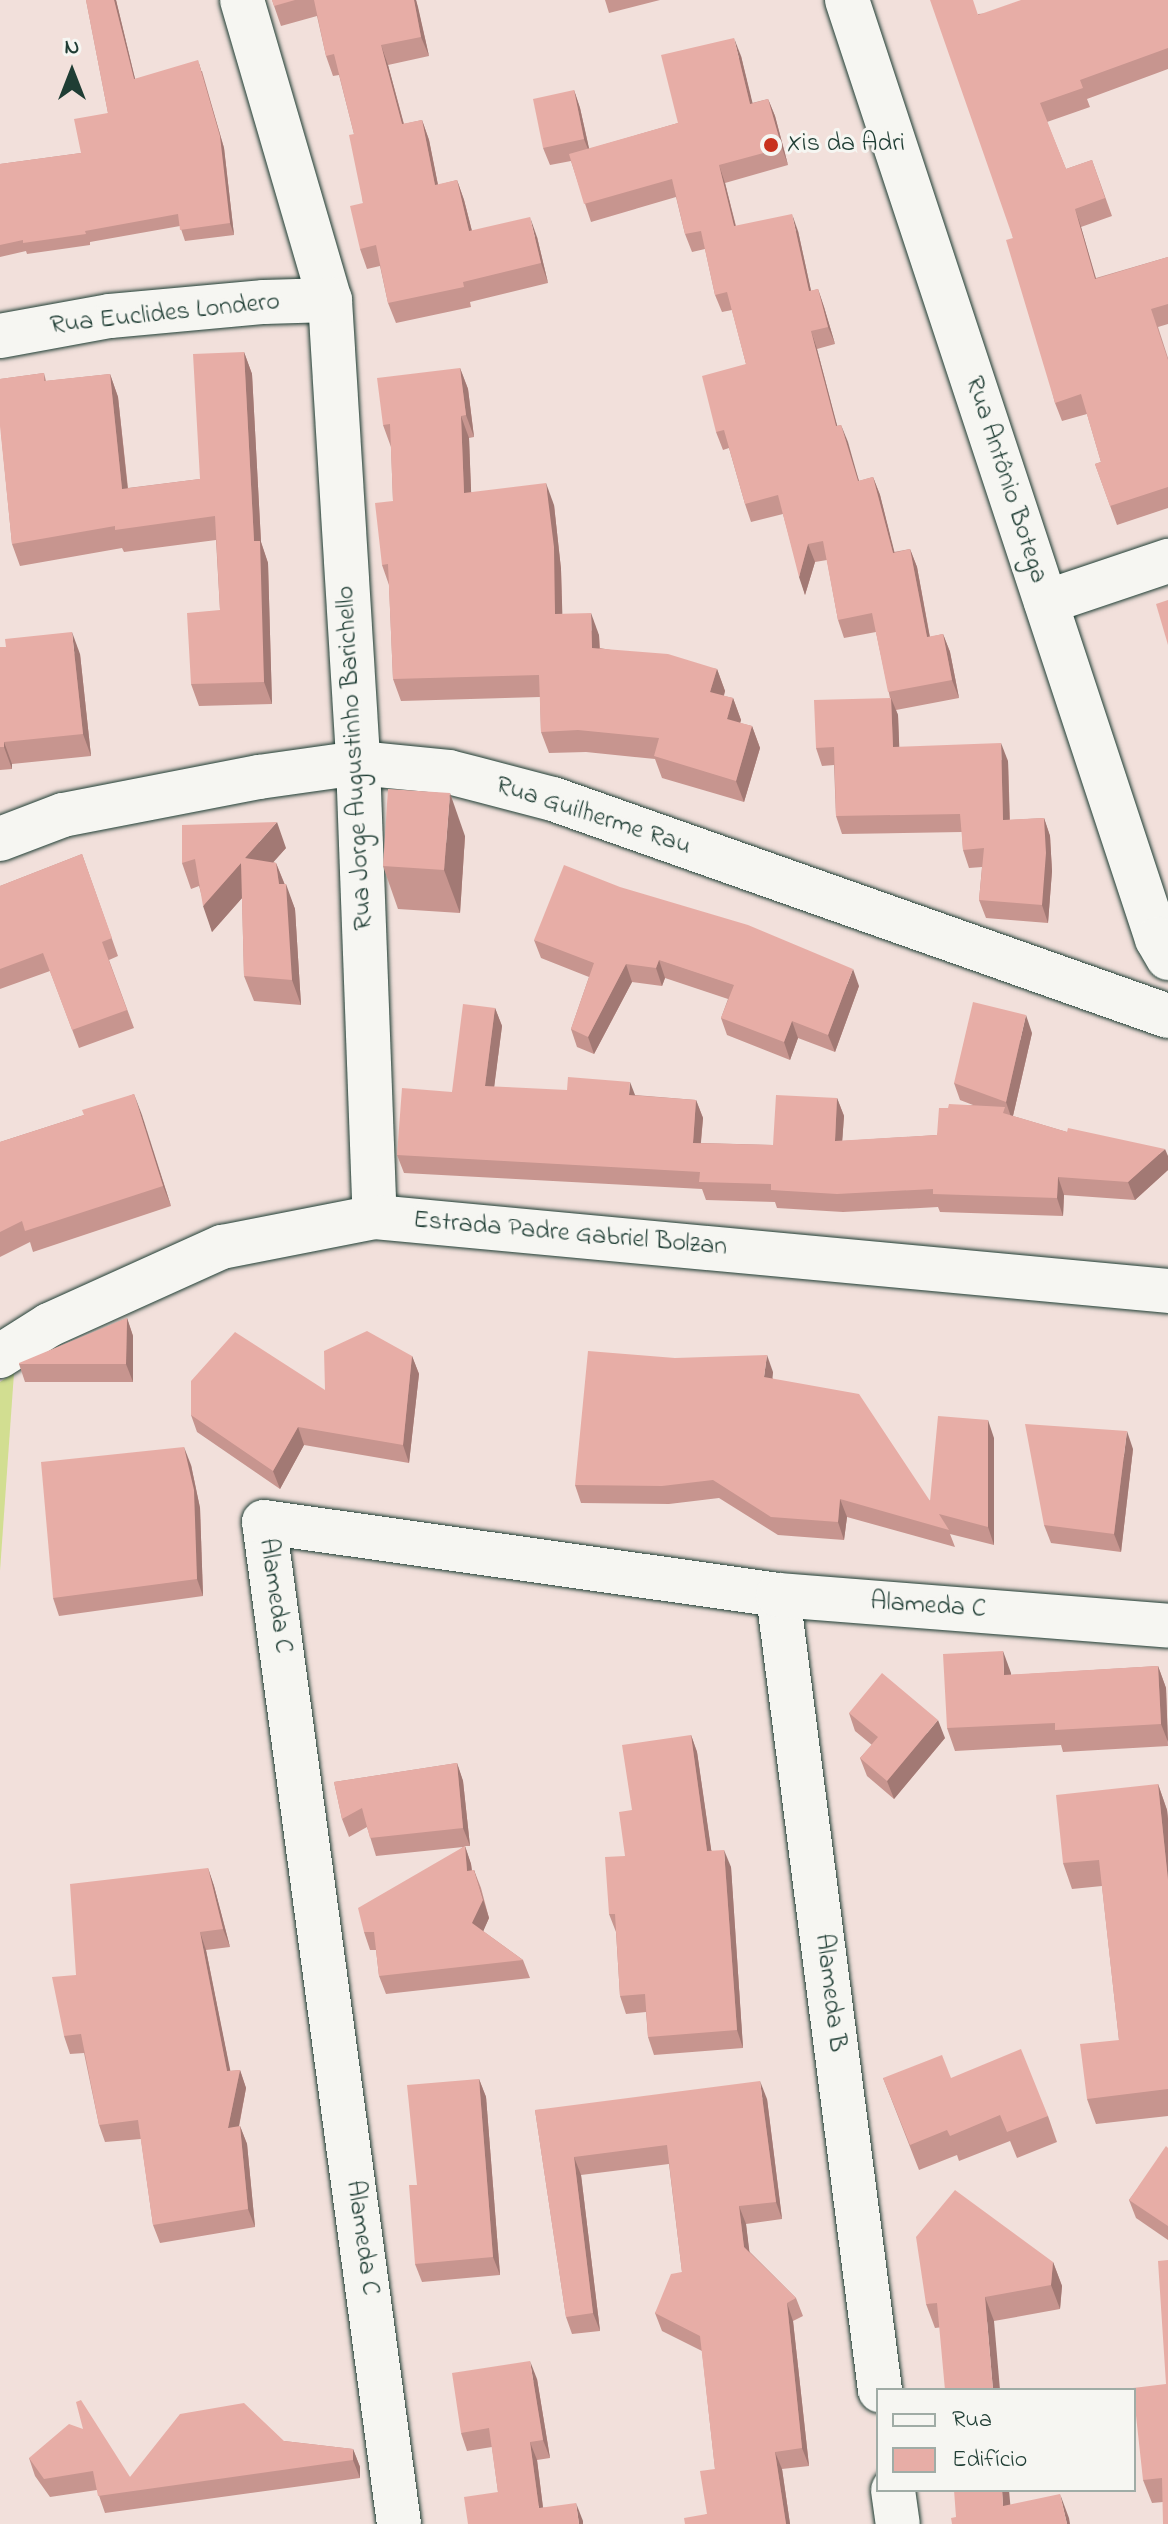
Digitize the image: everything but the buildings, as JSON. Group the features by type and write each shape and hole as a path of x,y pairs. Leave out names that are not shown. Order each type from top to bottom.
{"street":[{"name":"Rua Jorge Augustinho Barichello","path":"242,0 330,300 358,763 375,1217"},
{"name":"Rua Antônio Botega","path":"847,0 1157,939 1168,958"},
{"name":"Rua Euclides Londero","path":"0,336 110,316 264,302 330,300"},
{"path":"1046,602 1168,561"},
{"name":"Rua Guilherme Rau","path":"0,839 63,815 259,777 358,763 449,772 553,799 1168,1016"},
{"name":"Estrada Padre Gabriel Bolzan","path":"0,1356 49,1325 222,1247 375,1217 1168,1291"},
{"name":"Alameda C","path":"399,2524 264,1522 778,1595 1168,1626"},
{"name":"Alameda B","path":"778,1595 880,2388"},
{"path":"893,2492 898,2524"}],"green space":[{"path":"14,1373 0,1571 0,1382"}],"place":[{"name":"Xis da Adri","path":"771,145"}]}
